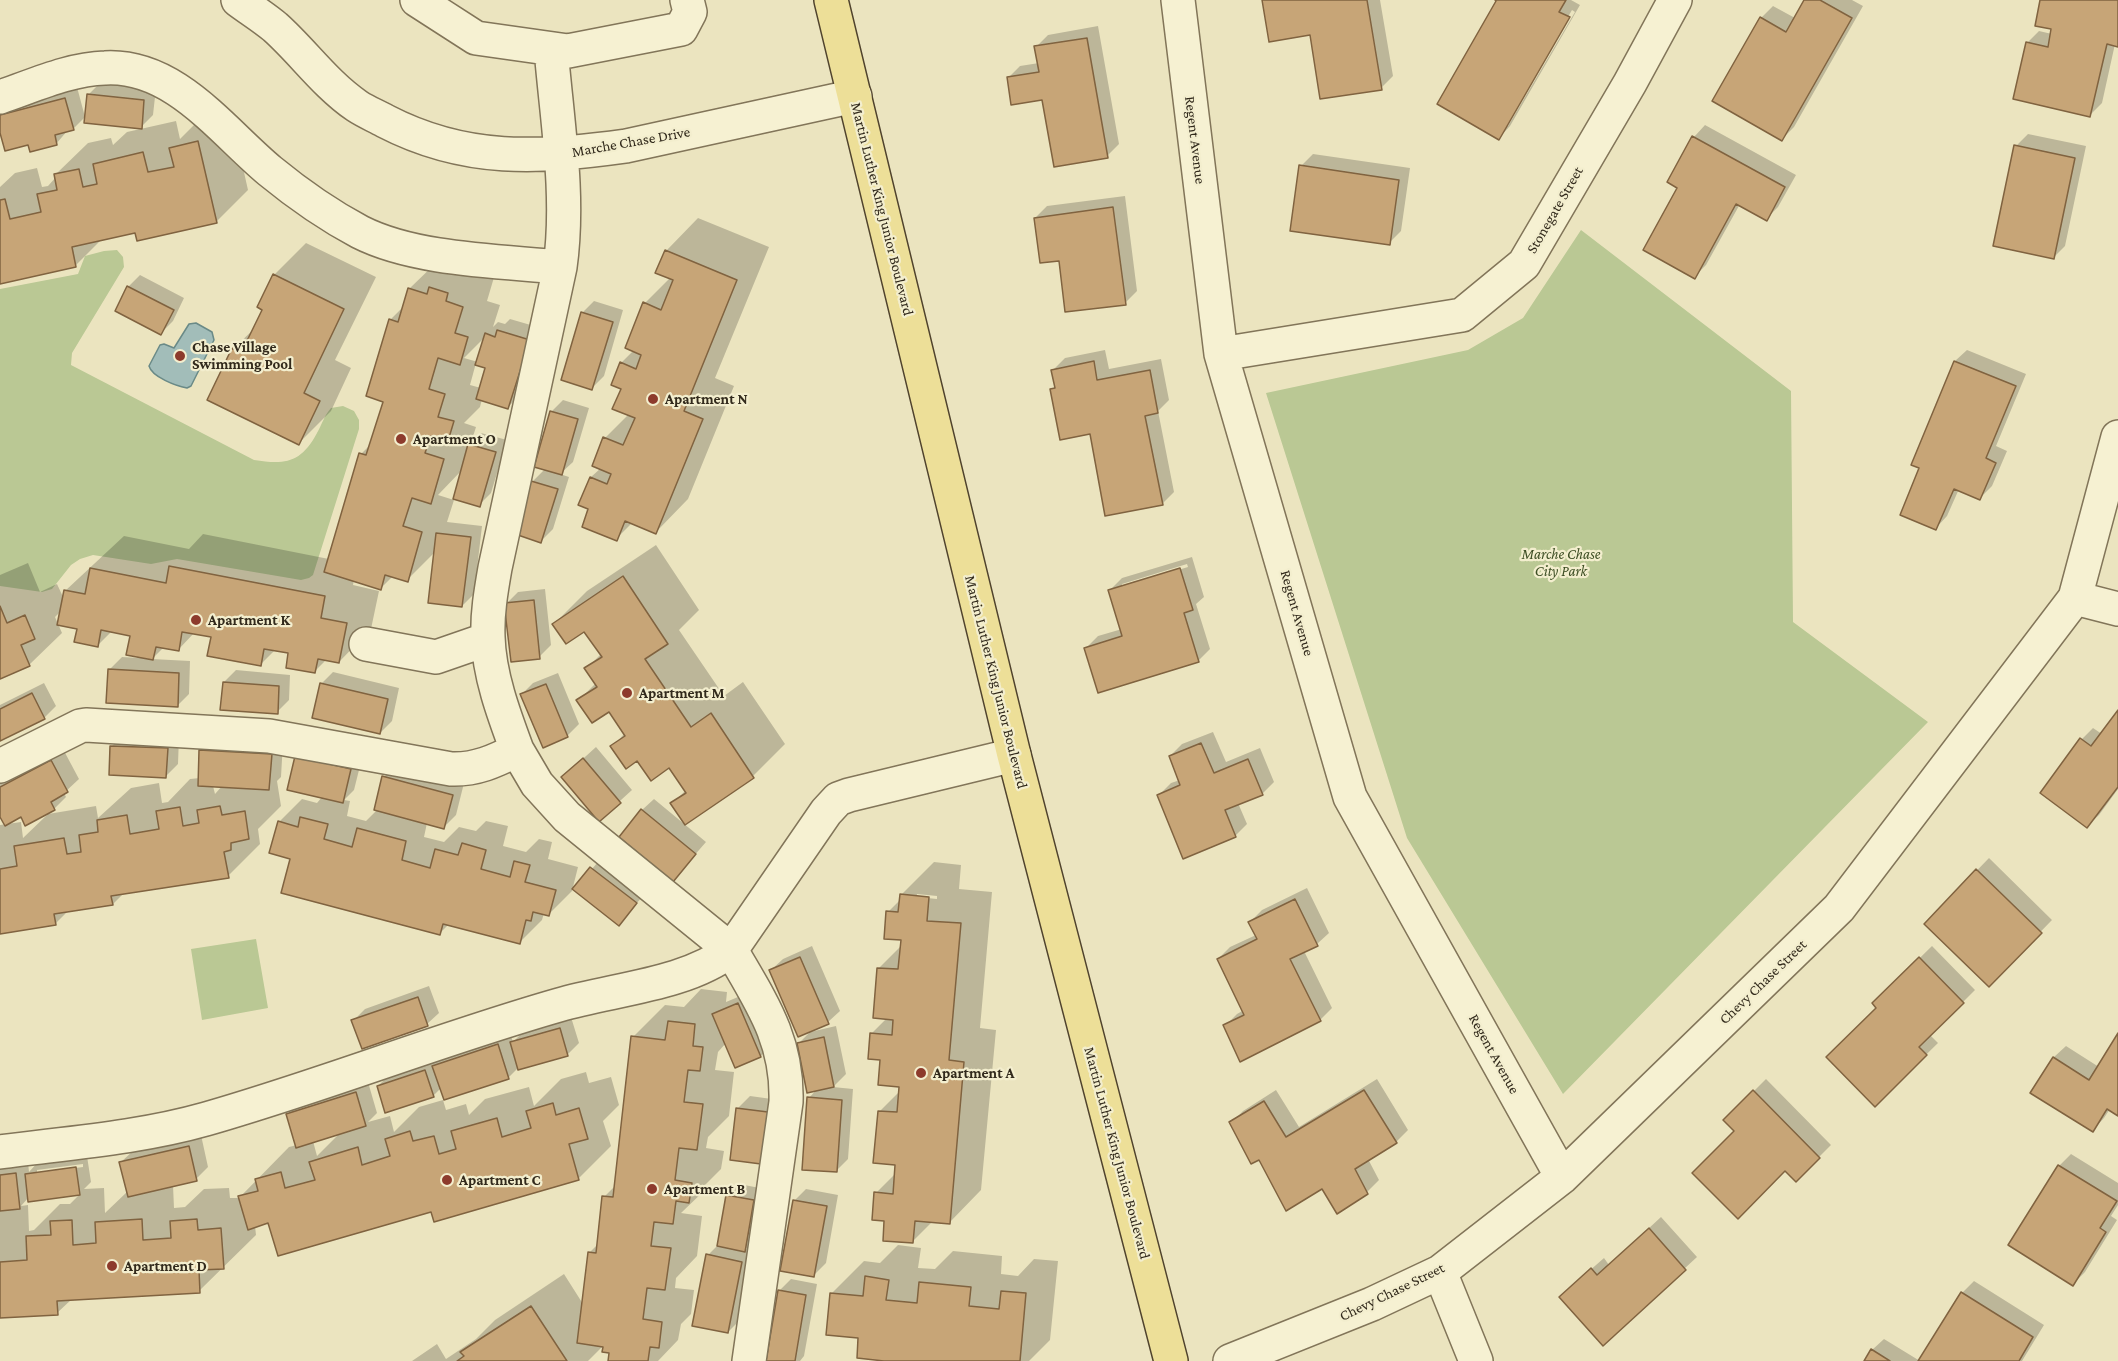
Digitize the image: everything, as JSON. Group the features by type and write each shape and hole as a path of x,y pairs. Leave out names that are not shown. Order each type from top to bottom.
{"main road":[{"name":"Martin Luther King Junior Boulevard","path":"831,0 1014,756 1171,1361"}],"street":[{"name":"Marche Chase Drive","path":"238,0 275,27 315,70 357,106 403,130 452,148 506,156 560,154 626,146 855,96"},
{"path":"417,0 476,38 568,51 681,29 690,12 687,0"},
{"name":"Regent Avenue","path":"1178,0 1221,354 1350,797 1562,1177"},
{"name":"Stonegate Street","path":"1221,354 1462,315 1524,264 1676,0"},
{"path":"551,49 560,154 563,228 560,267 489,603 488,639 492,666 504,716 517,750 537,784 567,818 730,950 770,1017 781,1052 787,1083 786,1102 749,1361"},
{"path":"0,97 78,72 106,68 133,70 175,88 295,191 328,214 362,232 387,243 413,250 560,267"},
{"name":"Chevy Chase Street","path":"1230,1361 1372,1304 1440,1272 1562,1177 1839,908 2075,598 2118,437"},
{"path":"2075,598 2118,609"},
{"path":"366,644 436,657 488,639"},
{"path":"0,766 86,725 269,736 451,769 475,768 517,750"},
{"path":"0,1152 139,1133 205,1119 558,1005 686,974 718,960 730,950 826,812 838,799 1014,756"},
{"path":"1440,1272 1476,1361"}],"green space":[{"name":"Marche Chase City Park","path":"1581,230 1791,391 1793,622 1928,722 1563,1094 1407,838 1266,393 1468,350 1523,318"},
{"path":"117,250 123,257 124,267 72,353 71,365 254,460 283,462 291,460 305,451 331,408 343,406 354,411 359,420 359,429 313,575 309,578 301,580 177,559 151,564 93,555 71,565 52,589 42,592 0,586 0,289 78,274 85,256"},
{"path":"256,939 268,1008 202,1020 191,949"}],"water":[{"name":"Chase Village Swimming Pool","path":"196,323 212,332 214,340 191,386 187,388 159,377 149,366 160,345 164,344 174,348 189,324"}],"building":[{"path":"1262,0 1367,0 1382,90 1320,99 1310,35 1269,42"},
{"path":"1495,0 1566,0 1559,12 1570,17 1499,140 1437,104"},
{"path":"1804,0 1820,0 1852,18 1782,141 1712,101 1760,17 1786,32"},
{"path":"2040,0 2118,0 2118,47 2107,44 2090,117 2013,99 2026,42 2048,47 2051,29 2035,26"},
{"path":"1087,38 1108,158 1054,167 1042,100 1011,105 1007,77 1039,72 1034,46"},
{"path":"87,94 144,100 142,129 84,123"},
{"path":"65,98 74,130 55,135 57,145 30,152 28,145 5,151 0,133 0,115"},
{"path":"1692,136 1785,187 1767,221 1736,204 1695,279 1643,250 1677,188 1667,182"},
{"path":"198,141 217,223 137,241 135,233 72,247 76,267 0,284 0,200 5,199 10,219 41,212 37,194 57,190 54,174 79,169 83,187 97,184 93,164 143,152 148,172 174,167 169,148"},
{"path":"2014,145 2075,158 2054,259 1993,246"},
{"path":"1299,165 1399,180 1390,245 1290,231"},
{"path":"1113,207 1126,305 1065,312 1059,261 1040,263 1034,218"},
{"name":"Apartment N","path":"665,250 737,280 684,411 703,419 656,534 625,521 617,541 582,527 588,509 578,505 590,477 607,484 611,474 592,466 603,437 623,445 635,418 612,409 621,389 611,385 620,362 636,369 641,355 625,348 643,302 661,310 673,280 655,273"},
{"path":"273,274 344,309 304,393 320,401 299,445 207,400 232,348 241,353 262,310 257,307"},
{"path":"127,286 174,310 161,335 115,311"},
{"name":"Apartment O","path":"429,287 448,293 446,301 463,307 455,333 468,337 460,365 438,358 429,389 445,394 438,417 454,421 448,441 431,436 425,453 444,459 431,504 412,498 403,526 422,532 408,582 385,575 381,590 324,572 359,453 366,455 383,402 366,396 389,319 398,322 408,288 427,294"},
{"path":"581,312 613,322 592,390 561,380"},
{"path":"497,330 530,340 508,409 476,399 485,368 475,365 485,333 495,337"},
{"path":"1094,361 1097,380 1150,370 1158,413 1145,416 1163,505 1105,516 1090,434 1060,440 1050,389 1055,388 1051,370"},
{"path":"1954,361 2016,386 1986,458 1996,463 1980,500 1954,489 1936,530 1900,515 1919,468 1911,465"},
{"path":"550,411 578,419 562,475 534,467"},
{"path":"468,444 496,452 480,507 453,499"},
{"path":"531,481 558,489 541,543 515,534"},
{"path":"436,533 471,537 462,607 428,603"},
{"name":"Apartment K","path":"169,566 325,596 321,618 347,623 339,663 318,659 315,673 286,668 288,653 264,649 261,666 207,656 211,637 182,632 179,651 156,647 153,660 126,655 130,636 101,630 98,647 74,642 77,629 57,625 64,590 85,594 90,568 166,583"},
{"path":"1180,568 1193,610 1184,613 1199,662 1098,693 1084,648 1122,636 1108,590"},
{"name":"Apartment M","path":"623,576 668,644 645,659 691,727 711,713 754,778 685,825 670,803 686,793 669,768 651,781 637,761 626,769 610,746 625,736 609,712 592,723 576,700 597,687 584,668 602,657 584,632 566,644 552,624"},
{"path":"534,600 540,659 511,662 504,603"},
{"path":"0,606 7,623 25,615 35,639 21,645 30,666 0,679"},
{"path":"108,669 179,673 178,707 106,703"},
{"path":"223,682 279,686 278,714 220,710"},
{"path":"320,683 388,699 380,734 312,718"},
{"path":"546,684 568,737 543,748 520,694"},
{"path":"32,693 45,719 0,741 0,709"},
{"path":"2118,710 2118,787 2087,828 2040,793 2080,738 2091,746"},
{"path":"1201,743 1214,773 1248,759 1263,795 1225,810 1236,837 1183,859 1157,795 1180,785 1169,756"},
{"path":"110,746 168,748 166,778 109,775"},
{"path":"199,750 272,754 269,790 198,786"},
{"path":"295,756 351,769 343,803 287,790"},
{"path":"583,758 621,803 599,822 561,777"},
{"path":"51,760 68,792 51,802 55,810 25,826 21,817 5,826 0,817 0,787"},
{"path":"382,776 453,795 444,829 374,810"},
{"path":"220,806 222,815 245,811 249,839 231,843 231,850 224,852 229,878 111,896 113,905 54,914 56,925 0,934 0,869 17,866 14,846 64,838 67,854 81,852 79,835 98,832 97,820 127,815 130,834 159,829 156,811 180,807 183,826 199,823 197,810"},
{"path":"641,809 696,854 673,882 619,837"},
{"path":"300,817 328,824 324,839 352,847 357,828 406,841 402,860 430,868 435,849 458,855 462,843 486,850 481,869 510,877 514,861 530,865 525,882 556,890 549,916 533,912 531,921 526,920 520,944 443,924 440,935 281,893 290,859 269,853 278,821 298,827"},
{"path":"590,867 637,903 619,926 572,889"},
{"path":"1976,869 2042,933 1989,987 1924,924"},
{"name":"Apartment A","path":"900,894 929,897 927,921 961,923 949,1060 964,1062 950,1224 915,1221 913,1243 883,1241 884,1221 872,1220 874,1192 893,1194 895,1165 873,1163 878,1111 897,1112 899,1087 878,1085 880,1060 868,1059 870,1033 892,1035 893,1020 873,1018 877,968 898,969 901,940 884,939 886,911 898,912"},
{"path":"1295,899 1318,946 1290,959 1321,1021 1240,1062 1223,1025 1244,1015 1217,959 1257,939 1248,922"},
{"path":"800,957 829,1024 798,1037 769,970"},
{"path":"1919,957 1964,1003 1919,1047 1927,1055 1875,1107 1826,1057 1876,1008 1872,1003"},
{"path":"418,997 428,1026 362,1049 351,1020"},
{"path":"738,1003 761,1057 735,1068 712,1014"},
{"name":"Apartment B","path":"668,1021 695,1024 693,1046 703,1047 700,1071 688,1070 684,1102 703,1104 697,1150 679,1148 675,1180 692,1183 689,1203 676,1201 673,1224 654,1222 651,1246 671,1248 665,1290 647,1288 643,1319 662,1322 659,1348 650,1347 648,1361 608,1361 609,1353 602,1352 603,1347 577,1343 588,1252 596,1253 602,1196 613,1197 631,1036 665,1040"},
{"path":"560,1028 568,1056 518,1070 510,1042"},
{"path":"2118,1033 2118,1116 2107,1109 2093,1132 2030,1093 2053,1057 2089,1080"},
{"path":"824,1037 834,1087 807,1093 797,1043"},
{"path":"498,1044 509,1079 444,1100 432,1066"},
{"path":"425,1070 434,1097 385,1113 377,1086"},
{"path":"1364,1090 1397,1143 1355,1169 1368,1194 1337,1214 1322,1189 1286,1211 1259,1160 1251,1164 1229,1122 1264,1101 1286,1137"},
{"path":"1753,1090 1820,1158 1796,1182 1785,1171 1738,1219 1692,1173 1734,1131 1723,1120"},
{"path":"356,1092 366,1126 296,1148 286,1114"},
{"path":"807,1097 842,1100 837,1172 802,1170"},
{"name":"Apartment C","path":"553,1103 556,1115 579,1108 588,1139 569,1144 579,1180 434,1222 431,1212 278,1256 268,1223 248,1230 238,1196 258,1191 255,1179 281,1172 285,1188 315,1180 309,1162 358,1147 362,1165 390,1156 385,1139 410,1131 413,1141 434,1136 439,1154 456,1149 451,1131 497,1118 502,1137 531,1128 526,1111"},
{"path":"736,1108 768,1112 761,1164 730,1160"},
{"path":"189,1146 197,1181 128,1197 119,1162"},
{"path":"2058,1165 2117,1201 2100,1228 2106,1232 2073,1286 2008,1245"},
{"path":"76,1167 80,1195 28,1202 25,1174"},
{"path":"16,1173 20,1209 0,1211 0,1175"},
{"path":"726,1195 754,1200 745,1252 717,1246"},
{"path":"793,1200 827,1206 814,1277 780,1271"},
{"name":"Apartment D","path":"142,1219 143,1240 171,1238 170,1221 197,1219 198,1230 221,1228 224,1269 199,1270 200,1293 57,1301 58,1315 0,1318 0,1262 27,1260 26,1236 51,1235 50,1221 72,1220 73,1245 96,1243 95,1222"},
{"path":"1649,1228 1686,1270 1603,1346 1559,1297 1591,1268 1597,1275"},
{"path":"706,1254 742,1262 728,1333 692,1326"},
{"path":"865,1276 889,1280 886,1300 917,1303 919,1282 971,1287 969,1306 999,1309 1001,1291 1026,1293 1020,1361 884,1361 857,1358 858,1338 826,1335 830,1293 863,1296"},
{"path":"778,1290 806,1295 795,1361 766,1361"},
{"path":"1961,1292 2033,1337 2019,1361 1918,1361"},
{"path":"531,1306 567,1361 457,1361 464,1356 460,1352"},
{"path":"1871,1349 1890,1361 1864,1361"}],"place":[{"name":"Chase Village Swimming Pool","path":"180,356"},
{"name":"Apartment N","path":"653,399"},
{"name":"Apartment O","path":"401,439"},
{"name":"Apartment K","path":"196,620"},
{"name":"Apartment M","path":"627,693"},
{"name":"Apartment A","path":"921,1073"},
{"name":"Apartment C","path":"447,1180"},
{"name":"Apartment B","path":"652,1189"},
{"name":"Apartment D","path":"112,1266"}]}
